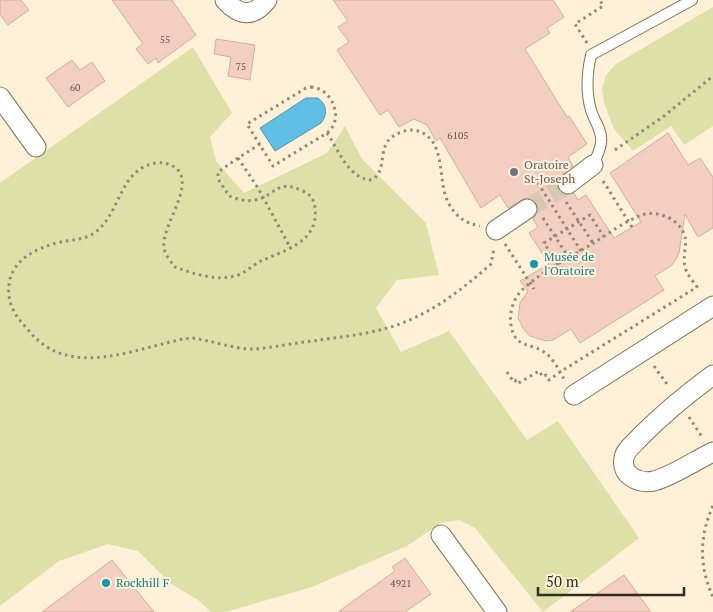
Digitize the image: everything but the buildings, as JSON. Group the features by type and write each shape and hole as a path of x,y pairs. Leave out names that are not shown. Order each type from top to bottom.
{"street":[{"path":"224,0 231,7 242,13 253,12 267,0"},
{"path":"0,97 36,147"},
{"path":"566,191 593,165"},
{"path":"496,230 534,211"},
{"path":"574,395 713,306"},
{"path":"713,375 678,401 649,428 627,451 624,463 628,475 638,482 646,482 665,477 713,452"},
{"path":"441,535 497,612"}],"lane":[{"path":"593,165 601,143 599,130 594,120 588,96 588,73 591,55 692,0"}],"path":[{"path":"588,44 575,24 603,6 600,0"},
{"path":"632,227 593,165 664,116 713,76"},
{"path":"316,87 323,92 334,106 335,121 327,132 273,166 260,144 247,124 306,88 316,87"},
{"path":"327,132 337,146 346,165 358,177 372,180 381,169 387,143 393,136 410,130 424,133 431,140 439,156 444,190 447,200 454,211 462,221 496,230 534,290"},
{"path":"260,144 224,167 218,172 218,179 228,196 242,200 255,200 280,187 286,186 292,186 310,194 315,205 316,216 313,229 308,236 291,249 261,261 238,275 218,278 200,275 175,267 164,249 164,240 182,186 182,176 173,166 158,163 140,168 125,184 105,222 96,232 83,239 56,244 22,258 14,268 8,289 15,314 44,346 56,352 84,358 128,354 193,338 253,349 381,330 409,320 462,290 492,264 496,230"},
{"path":"238,158 263,197 291,249"},
{"path":"538,183 581,251"},
{"path":"566,191 579,222 593,243"},
{"path":"534,211 555,236 569,258"},
{"path":"574,395 552,360 544,352 520,343 514,335 511,325 512,306 522,290 530,283 642,215 660,214 674,221 679,226 685,237 684,266 697,286 702,288"},
{"path":"558,265 544,242 590,215 604,237"},
{"path":"696,292 697,286"},
{"path":"507,372 512,381 515,380 517,384 539,371 543,377 546,375 549,380 697,286"},
{"path":"650,360 669,388"},
{"path":"685,412 698,432"},
{"path":"713,506 702,541 706,582 713,597"}],"green space":[{"path":"713,7 713,126 684,145 671,126 633,151 614,129 604,103 602,89 606,75 616,64"},
{"path":"193,47 232,113 210,137 216,161 244,193 327,153 345,126 362,159 426,223 439,275 397,280 376,308 401,352 449,331 527,440 558,421 639,538 543,612 475,528 459,520 441,523 407,546 312,587 226,612 211,612 198,600 170,583 138,551 108,544 59,561 0,606 0,183"}],"water":[{"path":"306,98 318,98 321,101 326,110 323,120 275,151 260,128"}],"tunnel":[{"path":"527,209 568,184"}],"place":[{"name":"Oratoire St-Joseph","path":"514,172"},
{"name":"Musée de l'Oratoire","path":"534,264"},
{"name":"Rockhill F","path":"106,583"}]}
